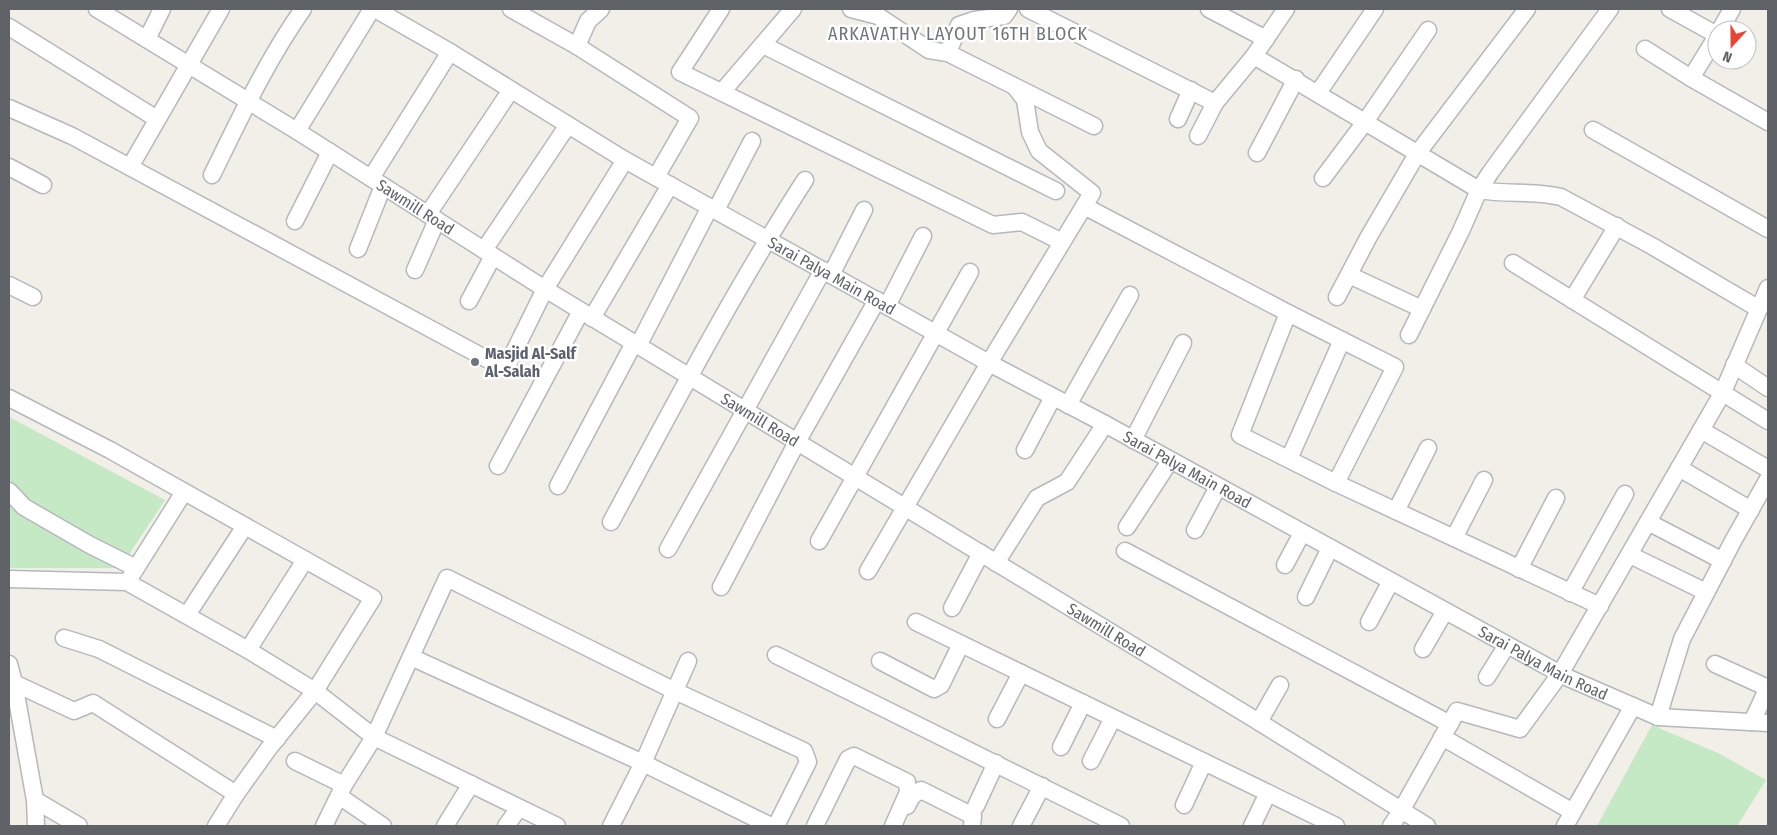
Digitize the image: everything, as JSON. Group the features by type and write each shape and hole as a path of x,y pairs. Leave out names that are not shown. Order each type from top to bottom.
{"street":[{"name":"Sawmill Road","path":"97,9 297,131 545,289 1427,826"},
{"path":"147,39 162,9"},
{"path":"130,167 221,9"},
{"path":"212,175 248,101 287,32 303,9"},
{"path":"297,131 373,9"},
{"name":"Sarai Palya Main Road","path":"373,9 450,52 625,160 989,363 1105,424 1560,674 1658,716 1760,722"},
{"path":"498,466 663,181 690,118 577,46 511,9"},
{"path":"577,46 588,21 602,9"},
{"path":"721,9 680,72 993,225 1022,222 1062,242"},
{"path":"722,92 793,9"},
{"path":"851,9 878,16 930,50 948,53 1094,126"},
{"path":"948,53 958,25 974,20 1004,16 1009,9"},
{"path":"1028,9 1215,103"},
{"path":"1209,9 1266,39"},
{"path":"1198,136 1215,103 1254,56 1286,9"},
{"path":"1318,93 1375,9"},
{"path":"1337,297 1417,154 1527,9"},
{"path":"1409,335 1461,231 1479,190 1610,9"},
{"path":"1670,9 1707,30"},
{"path":"1726,20 1732,9"},
{"path":"9,27 157,120"},
{"path":"1323,178 1365,122 1428,30"},
{"path":"763,45 1056,191"},
{"path":"1645,49 1768,122"},
{"path":"358,249 377,182 450,52"},
{"path":"1691,78 1707,52"},
{"path":"1254,56 1296,79 1479,190 1496,193 1538,192 1561,196 1617,226 1759,309"},
{"path":"1257,153 1296,79"},
{"path":"868,570 989,363 1092,193 1039,151 1030,132 1025,100 1015,87"},
{"path":"415,270 432,217 511,90"},
{"path":"1178,119 1191,90"},
{"path":"9,108 72,136 494,363 502,364 510,360 545,289 625,160"},
{"path":"469,301 488,253 568,125"},
{"path":"1593,130 1768,229"},
{"path":"558,486 636,344 752,141"},
{"path":"295,221 330,152"},
{"path":"9,166 43,184"},
{"path":"611,522 689,377 767,239 805,180"},
{"path":"1084,206 1395,367 1336,483"},
{"path":"668,549 744,410 864,210"},
{"path":"1572,300 1617,226"},
{"path":"721,587 797,442 923,236"},
{"path":"1513,263 1768,421"},
{"path":"819,541 970,272"},
{"path":"1349,275 1422,309"},
{"path":"9,285 33,297"},
{"path":"1391,826 1402,811 1457,711 1520,729 1560,674 1723,392 1768,288"},
{"path":"1025,450 1061,401 1130,295"},
{"path":"1288,313 1240,435 1336,483 1600,606"},
{"path":"1289,459 1342,340"},
{"path":"1133,440 1183,343"},
{"path":"1734,365 1768,388"},
{"path":"9,398 110,450 373,598 315,691 269,748 216,826"},
{"path":"996,563 1037,498 1067,482 1105,424"},
{"path":"1701,430 1768,469"},
{"path":"1396,511 1428,448"},
{"path":"1128,527 1170,461"},
{"path":"1679,468 1751,510"},
{"path":"1658,716 1682,639 1722,561 1768,479"},
{"path":"1454,538 1484,480"},
{"path":"1195,530 1218,487"},
{"path":"9,491 24,507 131,575 187,616 248,650 315,691 374,737 557,826"},
{"path":"131,575 184,492"},
{"path":"1570,593 1625,494"},
{"path":"1519,568 1556,498"},
{"path":"1648,522 1722,561"},
{"path":"187,616 245,526"},
{"path":"1284,565 1302,533"},
{"path":"1306,597 1330,548"},
{"path":"1125,551 1446,730 1569,819 1633,706"},
{"path":"952,608 981,553"},
{"path":"1630,555 1706,592"},
{"path":"248,650 305,560"},
{"path":"9,579 131,575"},
{"path":"324,826 341,791 374,737 447,578 675,691 804,751 808,762 776,826"},
{"path":"1369,622 1391,582"},
{"path":"1423,649 1445,611"},
{"path":"916,622 1268,793 1328,825"},
{"path":"64,638 100,649 277,739"},
{"path":"880,661 934,689 941,685 961,644"},
{"path":"1487,677 1507,645"},
{"path":"776,655 1042,786 1088,819 1121,826"},
{"path":"411,658 643,763 771,826"},
{"path":"611,826 643,763 688,661"},
{"path":"9,664 35,800 36,826"},
{"path":"1715,664 1768,688 1760,722"},
{"path":"997,719 1021,673"},
{"path":"14,683 74,711 93,703 236,794"},
{"path":"1259,722 1280,685"},
{"path":"1061,747 1084,703"},
{"path":"1092,761 1113,718"},
{"path":"815,826 848,758 854,756 907,782 908,792 892,826"},
{"path":"295,761 341,791 383,826"},
{"path":"1184,805 1204,762"},
{"path":"976,806 996,763"},
{"path":"445,826 471,784"},
{"path":"1021,826 1042,786"},
{"path":"897,826 912,796 921,790 973,816 972,826"},
{"path":"1252,826 1268,793"},
{"path":"35,800 79,826"},
{"path":"506,826 519,808"}],"green space":[{"path":"9,417 165,500 120,568 9,568"},
{"path":"1652,725 1720,754 1766,780 1737,826 1597,826"}],"place":[{"name":"Masjid Al-Salf Al-Salah","path":"475,362"}],"district":[{"name":"ARKAVATHY LAYOUT 16TH BLOCK","path":"958,34"}]}
